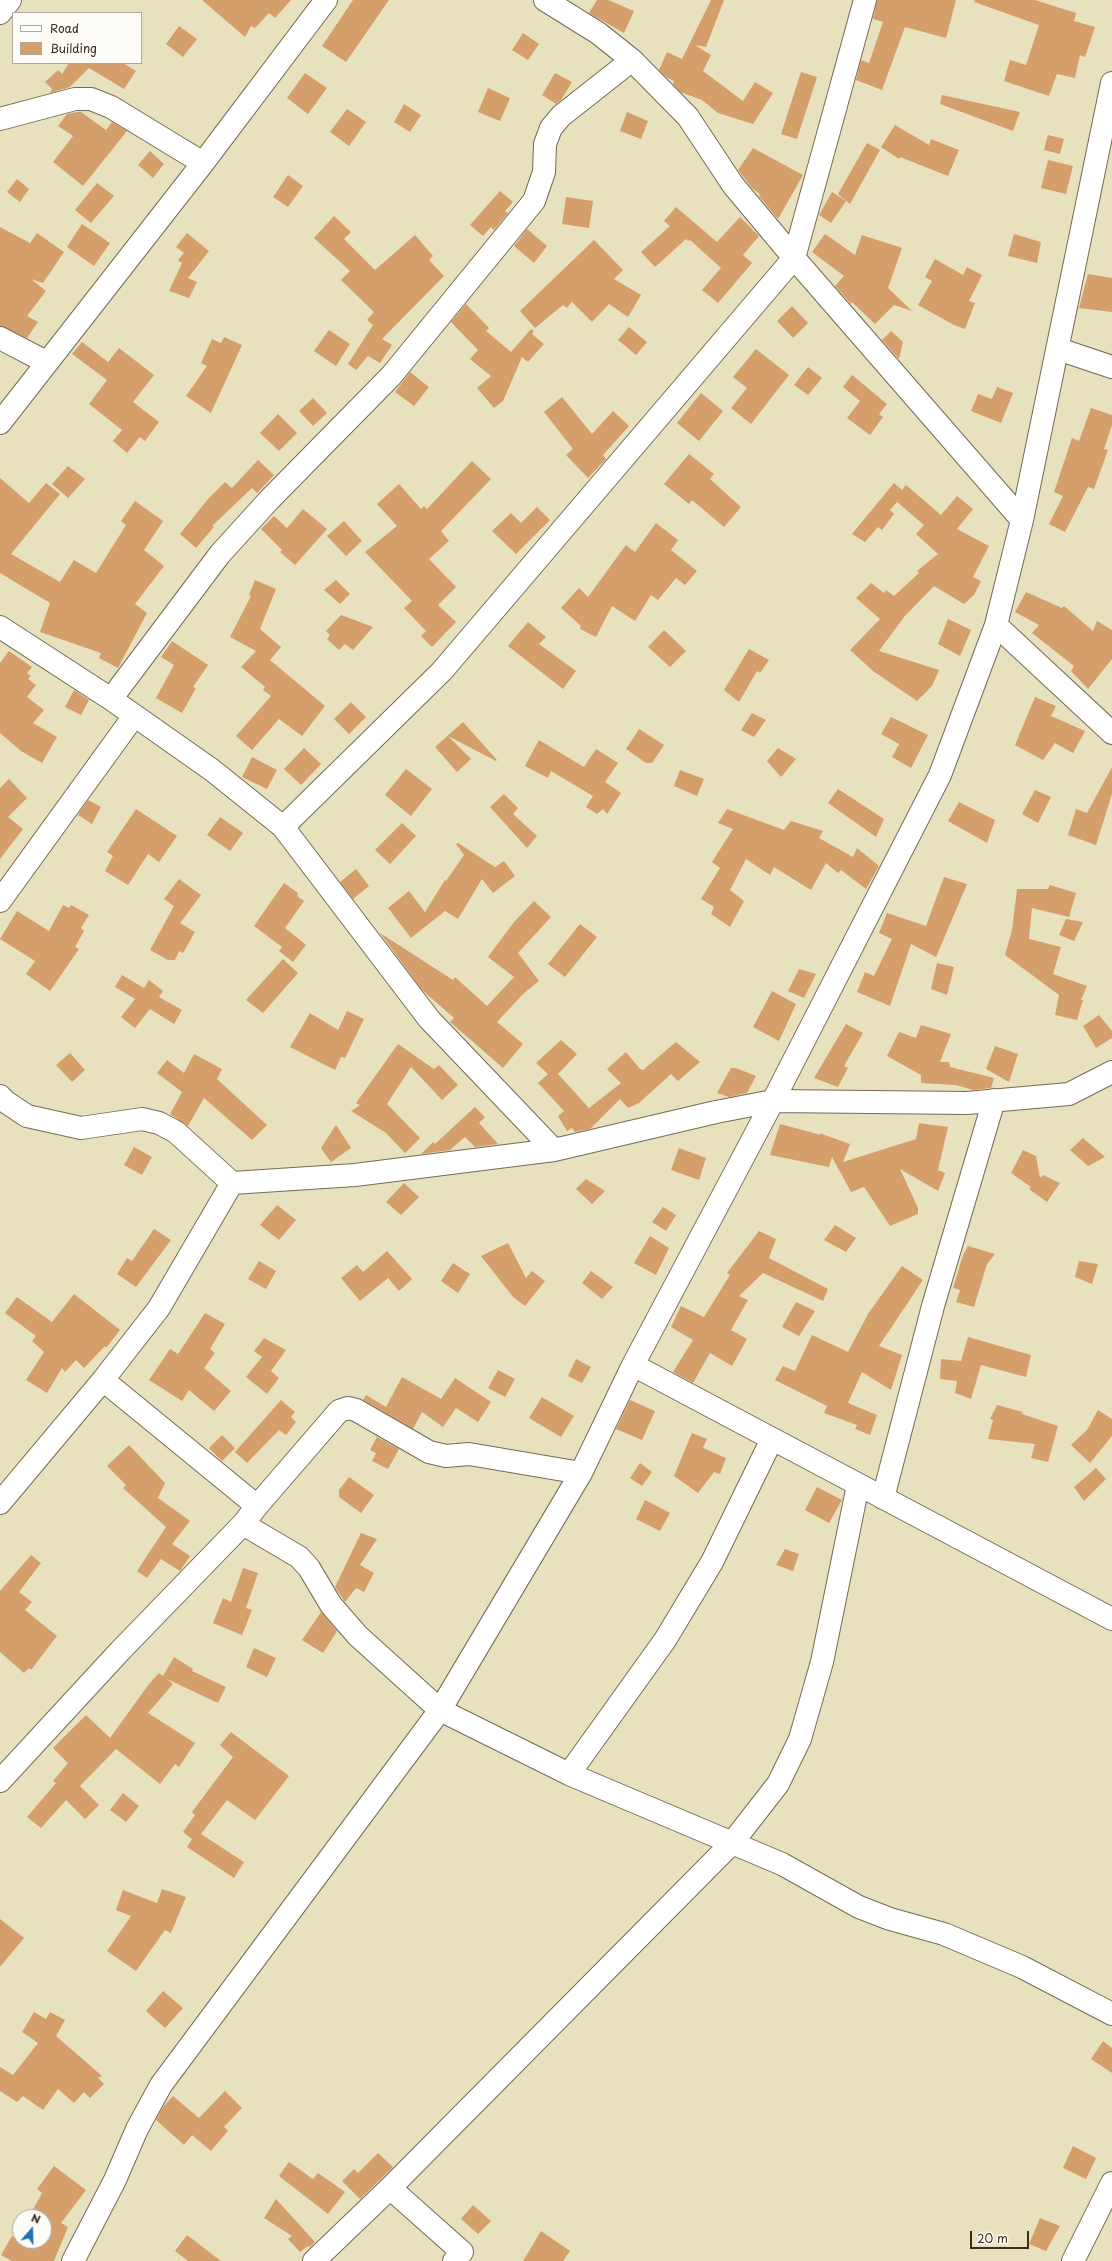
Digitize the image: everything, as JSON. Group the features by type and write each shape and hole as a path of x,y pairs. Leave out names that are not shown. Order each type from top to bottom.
{"street":[{"path":"0,13 10,0"},
{"path":"545,0 598,32 632,60 688,117 733,185 794,258 1022,520"},
{"path":"283,827 442,671 794,258 865,0"},
{"path":"0,422 204,163 323,1"},
{"path":"111,699 220,554 269,500 391,376 534,201 544,172 545,144 551,128 561,116 632,60"},
{"path":"73,2261 115,2180 137,2129 161,2085 440,1710 581,1473 633,1365 773,1101 940,775 996,625 1022,520 1112,83"},
{"path":"0,119 75,99 91,99 111,107 204,163"},
{"path":"0,338 46,362"},
{"path":"1058,349 1112,367"},
{"path":"996,625 1112,733"},
{"path":"0,627 111,699 212,770 283,827 429,1019 554,1150"},
{"path":"0,901 134,716"},
{"path":"0,1096 27,1116 82,1128 142,1119 159,1123 176,1132 232,1183 355,1175 554,1150 716,1112 773,1101 967,1102 1069,1094 1112,1072"},
{"path":"883,1498 933,1306 994,1100"},
{"path":"0,1503 103,1380 159,1308 232,1183"},
{"path":"633,1365 1112,1620"},
{"path":"103,1380 257,1506"},
{"path":"0,1781 120,1651 243,1524 339,1411 348,1408 356,1410 429,1452 446,1456 469,1454 581,1473"},
{"path":"569,1774 665,1640 712,1562 772,1439"},
{"path":"314,2261 390,2188 732,1843 778,1784 800,1739 822,1662 858,1485"},
{"path":"243,1524 298,1557 309,1568 332,1605 358,1636 440,1710 569,1774 782,1864 859,1907 890,1919 944,1934 1022,1968 1112,2014"},
{"path":"1073,2261 1112,2183"},
{"path":"390,2188 464,2258"}],"building":[{"path":"202,0 291,0 275,18 269,13 255,28 251,26 245,37"},
{"path":"353,0 389,0 346,62 322,46"},
{"path":"597,0 608,0 634,11 624,33 589,13"},
{"path":"711,0 724,0 706,47 695,45 711,55 703,71 743,101 755,82 773,93 753,124 718,113 702,100 680,92 673,84 674,81 666,77 659,70 667,52 682,59"},
{"path":"877,0 956,0 946,38 905,27 882,90 856,80 861,60 869,63 883,22 873,19"},
{"path":"975,0 1035,0 1076,13 1074,21 1095,27 1085,57 1080,55 1075,78 1057,74 1049,96 1004,81 1010,60 1026,65 1039,25 974,2"},
{"path":"179,26 197,39 183,57 166,44"},
{"path":"523,33 539,44 528,60 512,50"},
{"path":"68,64 125,64 136,71 124,89 89,68 70,87 50,93 52,89 45,82 58,70 62,74"},
{"path":"801,72 817,77 797,139 781,134"},
{"path":"305,73 327,88 308,114 287,98"},
{"path":"555,73 572,82 561,100 556,104 542,95"},
{"path":"488,88 510,98 500,121 478,112"},
{"path":"942,95 1020,112 1013,131 940,104"},
{"path":"404,104 421,115 410,132 394,122"},
{"path":"347,109 366,122 349,146 330,132"},
{"path":"81,112 106,130 112,122 127,131 83,186 53,162 73,136 58,126 67,114"},
{"path":"627,112 648,121 641,139 620,131"},
{"path":"895,125 929,145 931,139 959,150 948,176 900,157 899,159 881,147"},
{"path":"1048,135 1064,139 1060,154 1044,150"},
{"path":"867,143 880,150 850,204 838,194"},
{"path":"753,148 803,175 778,219 759,196 760,194 752,188 738,170"},
{"path":"150,151 164,164 153,178 138,165"},
{"path":"1048,160 1073,166 1066,194 1041,188"},
{"path":"288,175 303,186 288,207 273,197"},
{"path":"17,179 29,189 20,202 7,192"},
{"path":"97,183 114,196 91,223 75,210"},
{"path":"500,191 513,202 505,211 508,213 494,230 491,227 483,236 470,225"},
{"path":"832,192 846,201 831,223 819,215"},
{"path":"566,197 593,201 589,228 562,224"},
{"path":"676,207 717,242 740,217 759,236 743,255 752,263 718,303 702,290 721,268 690,240 688,241 686,239 655,267 641,252 670,226 664,221"},
{"path":"334,216 351,232 344,239 375,270 415,235 433,256 429,260 444,276 382,339 392,345 380,363 368,356 356,370 348,364 373,325 367,320 374,312 341,280 350,271 314,238"},
{"path":"82,224 110,243 94,266 67,247"},
{"path":"0,227 30,243 37,233 64,252 43,283 31,279 46,291 27,316 38,322 27,338 0,326"},
{"path":"527,229 547,246 534,263 514,246"},
{"path":"187,233 209,251 188,278 197,282 189,298 169,291 182,263 178,260 184,253 176,247"},
{"path":"825,234 855,255 862,235 902,248 888,288 912,311 894,305 875,324 852,302 851,304 835,286 844,276 812,252"},
{"path":"1014,234 1041,242 1037,263 1008,256"},
{"path":"594,240 623,270 614,279 641,295 628,317 609,304 592,322 572,302 567,308 563,305 535,328 520,311"},
{"path":"935,259 963,275 967,267 982,275 969,301 975,303 965,329 954,325 918,305 932,281 925,277"},
{"path":"1088,274 1112,278 1112,312 1079,308"},
{"path":"466,304 489,328 486,331 511,352 531,329 534,331 532,334 544,344 528,362 522,357 503,401 494,408 477,388 491,376 470,359 478,350 451,322"},
{"path":"792,306 808,323 793,338 777,321"},
{"path":"629,327 647,342 636,355 618,340"},
{"path":"329,330 350,344 336,366 314,351"},
{"path":"891,331 903,342 899,359 882,340"},
{"path":"224,337 242,345 211,413 186,396 207,366 201,363 212,339 221,343"},
{"path":"82,342 108,362 119,348 154,375 133,402 159,422 145,441 140,437 127,453 113,441 122,430 89,404 107,380 72,354"},
{"path":"756,349 789,375 751,424 731,408 747,388 733,377"},
{"path":"808,367 822,378 808,395 794,385"},
{"path":"410,372 429,387 414,406 395,392"},
{"path":"852,375 887,404 879,414 883,417 870,435 847,418 860,401 843,387"},
{"path":"997,387 1013,393 1001,423 971,411 978,394 992,399"},
{"path":"701,393 723,411 699,441 677,423"},
{"path":"562,397 592,434 613,411 629,426 603,455 606,459 588,478 566,455 573,449 544,412"},
{"path":"313,398 327,413 313,426 299,411"},
{"path":"1091,408 1112,415 1112,425 1104,449 1108,450 1094,489 1088,487 1065,532 1049,524 1063,496 1054,492 1072,438 1079,441"},
{"path":"278,414 297,433 279,451 260,433"},
{"path":"689,454 714,474 710,479 741,507 724,527 692,500 689,504 664,484"},
{"path":"258,460 274,475 257,493 252,488 212,526 214,527 196,548 180,534 208,499 225,482 232,488"},
{"path":"472,461 491,479 441,531 449,541 429,559 456,587 438,605 456,622 432,647 421,636 426,631 404,608 412,601 365,552 397,526 377,504 399,484 421,509 424,506 427,509"},
{"path":"68,466 85,479 68,498 52,484"},
{"path":"0,478 29,503 46,483 60,494 11,554 60,582 74,560 96,573 126,525 121,521 135,501 163,521 144,550 164,566 135,604 147,613 118,668 99,658 101,653 40,632 50,603 0,573"},
{"path":"894,483 902,490 906,485 941,515 957,496 973,509 957,529 989,546 973,577 981,581 974,595 964,604 934,586 904,617 879,651 939,670 932,686 917,701 873,671 850,650 880,619 856,598 871,583 884,593 886,590 894,596 919,573 917,571 938,554 916,534 924,525 897,502 890,510 894,514 882,530 878,527 865,542 852,534"},
{"path":"537,507 550,520 516,554 492,531 511,513 521,523"},
{"path":"303,509 327,529 295,565 280,552 282,550 261,529 274,516 287,528"},
{"path":"344,521 362,541 346,556 327,536"},
{"path":"656,523 678,540 671,550 697,571 685,585 676,578 658,600 651,595 635,621 612,606 596,637 580,629 581,626 561,608 579,588 588,597 626,545 635,552"},
{"path":"255,580 276,589 260,629 281,647 270,660 325,706 302,736 279,719 252,750 236,736 271,696 263,690 265,687 241,667 256,651 230,637 251,596 249,595"},
{"path":"336,580 350,594 340,604 324,590"},
{"path":"1026,592 1062,608 1064,606 1093,631 1097,621 1112,630 1112,659 1088,689 1071,671 1074,666 1032,633 1039,625 1015,612"},
{"path":"341,615 373,627 353,650 345,644 339,650 327,639 330,635 326,631"},
{"path":"948,619 971,630 960,656 938,644"},
{"path":"528,622 546,637 539,644 576,671 563,689 508,646"},
{"path":"664,630 686,651 670,667 648,647"},
{"path":"172,641 208,665 193,687 196,688 182,713 156,698 174,665 161,657"},
{"path":"749,649 769,660 760,673 757,671 739,702 724,690"},
{"path":"9,651 32,667 27,673 31,676 28,679 36,685 27,697 44,710 33,723 57,737 42,763 21,751 0,733 0,663"},
{"path":"74,690 89,700 81,715 65,707"},
{"path":"1035,697 1056,706 1051,716 1085,731 1073,753 1055,743 1043,760 1015,745"},
{"path":"351,702 366,717 349,734 334,719"},
{"path":"752,713 766,720 754,737 741,730"},
{"path":"891,717 928,735 911,768 892,757 899,744 881,734"},
{"path":"463,722 497,760 496,761 448,736 471,759 457,772 435,747"},
{"path":"639,729 664,745 652,763 646,763 626,749"},
{"path":"539,740 584,767 596,749 618,763 605,782 621,793 607,814 603,809 597,814 586,807 593,796 551,771 548,778 525,766"},
{"path":"304,748 321,764 301,785 284,769"},
{"path":"778,748 796,759 781,777 767,761"},
{"path":"252,757 277,770 267,789 242,777"},
{"path":"1112,767 1112,794 1096,845 1068,835 1076,809 1087,813"},
{"path":"406,769 432,789 411,816 385,795"},
{"path":"680,770 704,779 697,796 674,786"},
{"path":"9,779 27,798 8,817 23,829 0,859 0,788"},
{"path":"838,789 884,819 876,837 828,803"},
{"path":"1035,790 1051,797 1038,823 1022,814"},
{"path":"504,794 518,808 513,814 537,836 527,848 490,807"},
{"path":"88,800 101,807 92,824 78,815"},
{"path":"959,802 995,820 987,843 948,821"},
{"path":"136,809 177,836 159,862 148,854 128,885 105,871 113,856 107,852"},
{"path":"727,809 784,830 791,821 823,831 819,838 853,857 857,848 879,866 866,889 841,870 838,873 826,863 811,890 774,867 770,875 746,859 730,890 744,901 730,927 711,914 714,907 701,899 720,868 712,862 733,829 718,823"},
{"path":"220,817 243,833 230,851 207,835"},
{"path":"402,823 416,836 390,864 375,850"},
{"path":"458,843 495,867 504,861 515,876 493,893 482,879 458,919 445,911 411,938 388,908 409,891 425,912 445,880 446,881 464,855 456,844"},
{"path":"356,869 369,886 353,899 340,882"},
{"path":"944,877 967,884 936,957 911,944 890,1006 857,992 865,972 874,976 892,939 879,933 887,913 926,926"},
{"path":"179,879 201,895 180,923 195,932 183,953 179,951 175,960 168,960 150,950 174,906 164,899"},
{"path":"284,883 298,893 297,896 304,901 285,928 306,945 293,962 279,951 282,947 254,926"},
{"path":"1050,885 1076,893 1069,917 1032,908 1029,939 1061,947 1053,974 1087,986 1081,1000 1083,1000 1077,1020 1055,1015 1059,995 1005,955 1012,930 1017,889 1048,889"},
{"path":"534,901 551,917 518,953 539,981 524,993 497,1022 523,1044 503,1068 450,1022 454,1018 422,990 380,933 453,980 455,977 487,1006 514,977 488,957 514,922"},
{"path":"63,905 69,908 71,905 89,915 81,928 84,931 75,947 79,949 50,991 26,974 35,961 0,939 17,911 49,931"},
{"path":"1066,919 1083,922 1074,941 1059,935"},
{"path":"580,924 597,937 565,977 548,964"},
{"path":"283,959 298,973 263,1013 246,1000"},
{"path":"937,963 954,967 947,995 931,989"},
{"path":"799,969 816,974 804,998 788,991"},
{"path":"122,975 144,988 149,980 163,991 159,997 182,1010 174,1024 150,1009 135,1028 121,1017 135,999 115,987"},
{"path":"772,991 796,1004 779,1041 753,1027"},
{"path":"347,1011 364,1019 345,1058 341,1057 335,1070 290,1047 310,1013 338,1030"},
{"path":"1099,1015 1112,1031 1112,1038 1096,1048 1083,1026"},
{"path":"846,1024 863,1033 844,1066 848,1068 838,1087 814,1078"},
{"path":"921,1025 951,1034 940,1062 949,1062 950,1067 994,1078 991,1088 973,1090 956,1085 921,1083 921,1075 887,1056 899,1032 916,1038"},
{"path":"561,1040 577,1054 558,1074 589,1108 621,1083 607,1069 626,1052 640,1069 643,1070 676,1042 700,1062 678,1081 671,1074 639,1103 628,1108 620,1099 590,1129 575,1132 572,1128 567,1131 558,1116 564,1111 538,1083 548,1074 536,1063"},
{"path":"398,1044 434,1069 439,1065 458,1085 442,1100 411,1067 387,1104 420,1138 405,1153 386,1133 351,1111 360,1105 356,1103"},
{"path":"995,1046 1018,1054 1009,1082 986,1069"},
{"path":"70,1053 85,1070 72,1082 56,1065"},
{"path":"194,1054 222,1069 217,1079 267,1125 252,1140 204,1098 188,1126 170,1114 182,1092 157,1073 167,1060 184,1073"},
{"path":"731,1068 736,1068 756,1076 747,1093 729,1097 717,1093"},
{"path":"475,1107 485,1117 479,1123 498,1144 475,1147 465,1137 450,1150 421,1154 433,1142 435,1144"},
{"path":"919,1123 948,1127 938,1170 945,1173 938,1191 900,1169 918,1208 918,1214 890,1226 864,1187 851,1192 832,1157 829,1167 770,1155 780,1124 821,1135 819,1133 850,1144 843,1162 916,1139"},
{"path":"336,1125 351,1148 331,1162 321,1148"},
{"path":"1083,1138 1105,1157 1088,1166 1070,1150"},
{"path":"134,1147 152,1157 142,1175 124,1165"},
{"path":"679,1148 706,1158 699,1180 671,1170"},
{"path":"1023,1150 1036,1156 1040,1178 1043,1175 1060,1183 1047,1202 1029,1189 1031,1187 1011,1173"},
{"path":"586,1179 605,1191 592,1204 576,1189"},
{"path":"404,1183 419,1197 401,1215 386,1202"},
{"path":"277,1205 296,1220 279,1240 260,1225"},
{"path":"663,1207 676,1215 666,1231 652,1222"},
{"path":"835,1225 856,1238 846,1252 824,1240"},
{"path":"154,1229 171,1240 136,1287 117,1274 127,1258 132,1261"},
{"path":"759,1231 776,1239 769,1258 828,1289 823,1301 763,1273 739,1296 748,1300 731,1330 747,1339 732,1366 710,1353 693,1383 673,1372 693,1340 671,1327 681,1306 704,1317 730,1275 727,1273"},
{"path":"650,1236 669,1248 656,1275 634,1263"},
{"path":"508,1243 526,1278 532,1271 545,1281 525,1306 513,1297 481,1256"},
{"path":"968,1246 995,1254 987,1264 974,1307 956,1302 960,1290 953,1288 963,1255"},
{"path":"387,1251 412,1279 399,1291 388,1278 360,1301 341,1278 357,1265 363,1272"},
{"path":"259,1261 276,1271 266,1289 248,1279"},
{"path":"1079,1261 1098,1264 1092,1284 1075,1277"},
{"path":"453,1263 470,1274 458,1293 441,1281"},
{"path":"902,1266 923,1280 879,1346 902,1355 891,1390 862,1372 848,1403 877,1415 870,1435 855,1429 857,1425 824,1413 827,1406 775,1380 783,1366 795,1371 812,1335 848,1352 868,1314"},
{"path":"591,1271 613,1287 602,1299 582,1283"},
{"path":"74,1294 120,1330 106,1348 105,1346 84,1368 76,1360 65,1372 62,1368 47,1393 26,1380 44,1352 32,1341 36,1336 5,1313 17,1297 52,1322"},
{"path":"796,1302 815,1311 799,1336 782,1327"},
{"path":"205,1313 225,1324 210,1349 215,1353 204,1368 231,1391 214,1411 189,1390 182,1401 149,1380 170,1349 178,1354"},
{"path":"968,1337 1031,1355 1026,1377 981,1365 971,1399 955,1393 957,1381 940,1379 941,1359 961,1361"},
{"path":"264,1338 286,1350 271,1371 279,1378 267,1394 246,1377 262,1357 254,1351"},
{"path":"576,1359 591,1367 582,1383 568,1376"},
{"path":"498,1370 515,1379 505,1397 488,1388"},
{"path":"402,1377 441,1399 455,1378 491,1402 478,1422 456,1408 443,1427 422,1412 413,1429 363,1400 366,1395 386,1407"},
{"path":"542,1397 574,1416 561,1437 529,1418"},
{"path":"281,1400 295,1412 291,1417 296,1422 286,1435 279,1430 247,1463 235,1452"},
{"path":"630,1400 655,1411 642,1440 616,1429"},
{"path":"997,1405 1023,1412 1022,1414 1058,1426 1048,1462 1031,1458 1035,1444 988,1439 993,1420 990,1419"},
{"path":"1098,1410 1112,1419 1112,1436 1090,1463 1071,1445 1087,1430"},
{"path":"692,1433 707,1439 703,1448 726,1458 720,1474 714,1472 698,1493 674,1476"},
{"path":"222,1435 235,1448 222,1461 209,1448"},
{"path":"377,1437 399,1449 388,1469 372,1461 376,1453 370,1450"},
{"path":"129,1445 165,1483 158,1498 190,1521 172,1544 190,1556 180,1571 161,1559 147,1578 137,1571 166,1527 123,1488 126,1485 107,1466"},
{"path":"640,1463 652,1472 642,1486 630,1478"},
{"path":"1096,1468 1106,1479 1084,1501 1074,1487"},
{"path":"349,1477 374,1495 361,1513 339,1497 339,1490"},
{"path":"817,1487 842,1500 829,1523 805,1510"},
{"path":"645,1500 670,1513 660,1531 636,1519"},
{"path":"361,1533 377,1539 360,1565 374,1573 364,1592 356,1588 345,1602 335,1587"},
{"path":"785,1549 799,1554 793,1571 776,1565"},
{"path":"31,1555 41,1563 19,1592 32,1602 25,1610 57,1636 31,1670 29,1668 24,1673 0,1652 0,1591"},
{"path":"243,1568 258,1573 246,1608 252,1610 242,1635 213,1623 223,1598 231,1602"},
{"path":"321,1612 337,1631 323,1653 302,1640"},
{"path":"254,1648 276,1658 267,1677 246,1667"},
{"path":"174,1657 193,1669 192,1671 226,1687 218,1703 167,1679 173,1684 148,1713 195,1743 179,1767 175,1764 160,1784 116,1749 80,1786 99,1805 85,1819 66,1800 41,1828 27,1817 56,1783 53,1781 68,1763 53,1748 86,1715 110,1738 149,1684 159,1673 163,1676"},
{"path":"231,1732 289,1776 255,1820 227,1800 201,1834 244,1862 234,1878 187,1847 192,1839 183,1832 195,1815 192,1812 233,1757 220,1745"},
{"path":"123,1793 139,1806 126,1822 110,1810"},
{"path":"162,1889 186,1897 171,1933 165,1930 136,1971 107,1951 131,1916 116,1910 123,1890 157,1903"},
{"path":"0,1919 24,1938 0,1967"},
{"path":"163,1991 183,2008 165,2028 146,2011"},
{"path":"34,2012 46,2019 50,2012 65,2020 56,2036 102,2076 98,2078 104,2084 90,2098 84,2092 74,2103 58,2089 43,2110 23,2096 17,2102 0,2091 0,2067 13,2075 38,2043 22,2032"},
{"path":"1103,2041 1112,2048 1112,2073 1091,2059"},
{"path":"225,2091 242,2108 224,2127 228,2131 211,2151 192,2135 184,2145 156,2120 163,2107 173,2096 199,2118"},
{"path":"1073,2146 1096,2158 1086,2179 1063,2168"},
{"path":"378,2153 393,2167 360,2199 342,2181 354,2169 358,2173"},
{"path":"289,2162 313,2179 318,2173 345,2192 328,2214 279,2176"},
{"path":"54,2166 86,2190 61,2223 68,2227 54,2261 12,2261 1,2255 12,2236 12,2249 52,2249 52,2209 33,2209 42,2193 37,2189"},
{"path":"276,2199 315,2242 310,2247 308,2246 300,2252 288,2239 292,2236 264,2218"},
{"path":"473,2205 491,2221 478,2234 461,2219"},
{"path":"1040,2218 1060,2226 1046,2251 1029,2244"},
{"path":"541,2231 570,2251 563,2261 523,2261"},
{"path":"187,2235 221,2261 188,2261 175,2251"}]}
